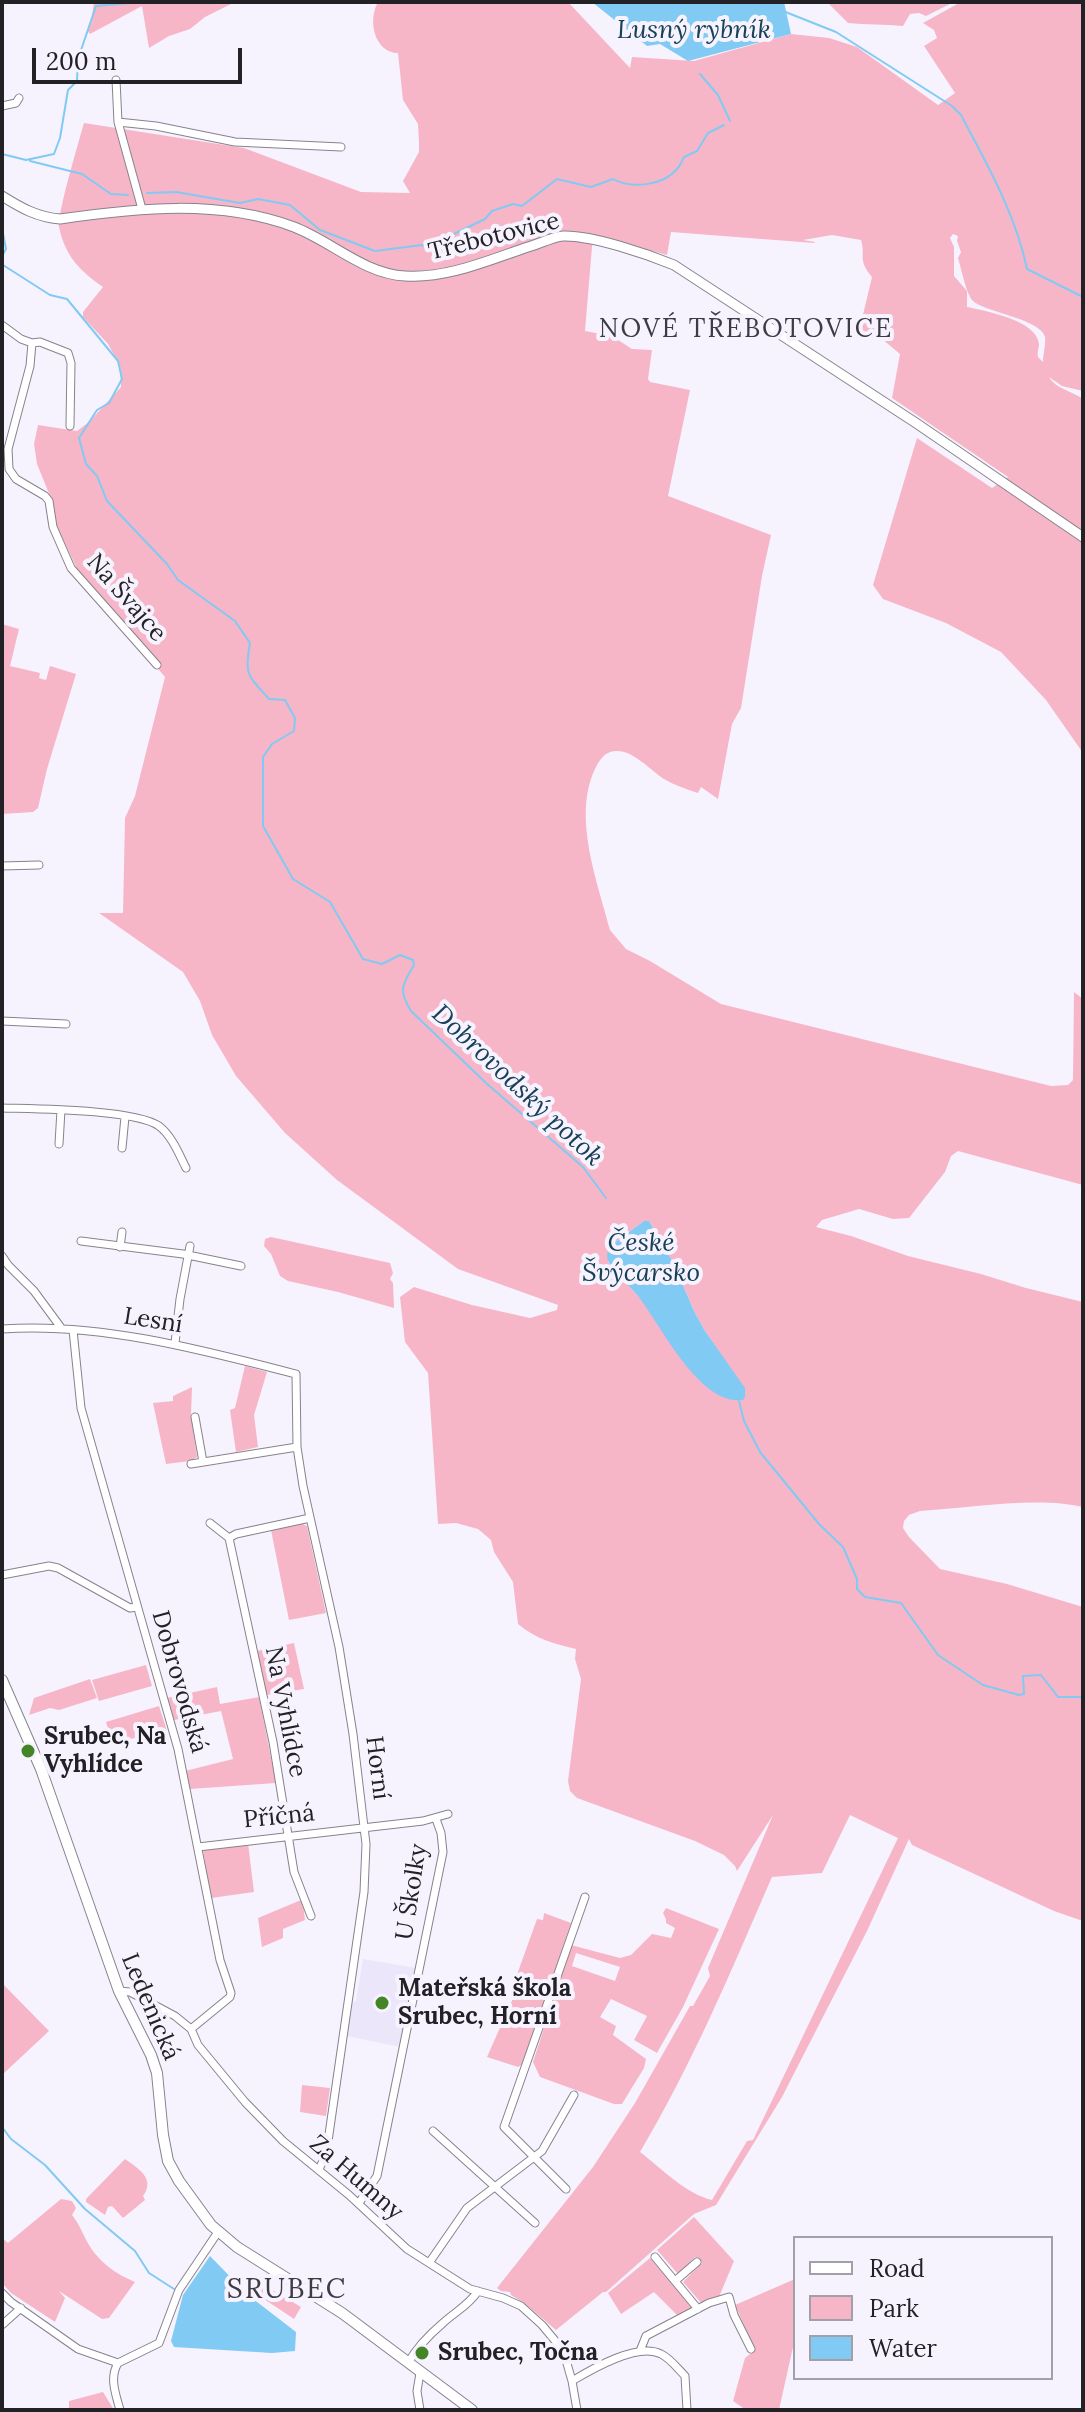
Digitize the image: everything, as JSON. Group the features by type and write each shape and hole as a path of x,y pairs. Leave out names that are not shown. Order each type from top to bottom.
{"main road":[{"name":"Ledenická","path":"2,1680 41,1769 119,1991 146,2042 157,2073 168,2161 199,2211 218,2232 249,2256 342,2313 472,2410"}],"street":[{"path":"116,80 118,122 142,209"},
{"path":"2,106 16,103 19,98"},
{"path":"118,122 156,126 235,142 341,147"},
{"name":"Třebotovice","path":"2,196 21,208 51,218 177,207 243,214 294,228 380,271 404,276 462,268 562,236 653,256 674,265 916,423 1083,537"},
{"path":"2,325 21,339 40,342 68,353 71,363 70,426"},
{"name":"Na Švajce","path":"32,343 30,366 8,449 9,469 16,479 49,501 53,527 71,568 157,665"},
{"path":"2,866 39,865"},
{"path":"2,1021 66,1024"},
{"path":"2,1108 93,1112 157,1124 169,1136 186,1168"},
{"path":"59,1144 61,1110"},
{"path":"122,1148 125,1117"},
{"path":"120,1247 122,1232"},
{"path":"81,1241 241,1266"},
{"path":"175,1343 190,1246"},
{"path":"2,1256 34,1291 62,1329"},
{"name":"Lesní","path":"2,1329 62,1329 175,1343 296,1374"},
{"name":"Dobrovodská","path":"73,1330 81,1408 178,1749 220,1960 231,1993 191,2029"},
{"name":"Horní","path":"296,1374 297,1447 339,1647 365,1828 364,1892 326,2155 319,2169"},
{"path":"195,1417 203,1462"},
{"path":"191,1464 297,1447"},
{"path":"210,1523 229,1538 310,1518"},
{"name":"Na Vyhlídce","path":"229,1538 273,1742 294,1872 311,1916"},
{"path":"2,1575 49,1566 58,1568 130,1608 137,1607"},
{"name":"Příčná","path":"198,1847 436,1819 448,1814"},
{"name":"U Školky","path":"359,2203 377,2176 438,1877 443,1842 436,1819"},
{"path":"566,2189 504,2127 585,1897"},
{"name":"Za Humny","path":"119,1991 130,1992 191,2029 198,2045 245,2102 283,2141 359,2203 407,2249 462,2285 521,2306 542,2325 557,2343 572,2381 577,2410"},
{"path":"429,2263 467,2208 542,2151 574,2095"},
{"path":"433,2131 535,2223"},
{"path":"120,2410 113,2381 114,2369 118,2363 159,2343 179,2290 218,2232"},
{"path":"655,2257 698,2309"},
{"path":"675,2281 697,2262"},
{"path":"408,2363 440,2325 471,2301 478,2291"},
{"path":"2,2293 78,2349 118,2363"},
{"path":"640,2351 646,2336 729,2297 734,2315 751,2349"},
{"path":"2,2325 21,2308"},
{"path":"572,2381 624,2355 640,2351 660,2353 685,2376 687,2410"},
{"path":"420,2373 417,2391 420,2410"}],"shaded area":[{"name":"Mateřská škola Srubec, Horní","path":"363,1959 416,1968 400,2047 347,2036"}],"green space":[{"path":"94,2 235,2 205,17 190,29 169,36 149,48 142,6 90,34 87,30 91,24"},
{"path":"378,2 568,2 630,68 632,57 694,61 791,34 829,38 857,47 938,105 955,93 924,46 937,38 934,30 923,23 961,2 1083,2 1083,391 1062,386 1049,377 1060,387 1083,399 1083,753 1046,700 1001,652 946,623 883,599 873,585 917,438 992,488 1008,477 892,398 900,354 882,339 872,339 863,333 861,323 872,277 863,262 861,240 832,235 803,240 814,243 671,232 667,255 593,235 585,331 612,336 632,349 652,350 650,382 690,390 668,496 771,535 741,708 732,724 718,799 701,787 698,793 672,783 636,757 623,752 606,754 595,769 586,808 586,829 610,930 626,949 721,1004 1051,1086 1068,1085 1073,1080 1074,992 1083,999 1083,1185 958,1151 951,1156 945,1172 909,1218 893,1219 859,1209 822,1220 816,1227 908,1256 1083,1302 1083,1507 1024,1503 920,1511 909,1515 903,1528 940,1569 1007,1584 1083,1607 1083,1921 1054,1911 912,1845 909,1839 867,1931 782,2097 716,2205 694,2214 606,2292 556,2330 510,2292 497,2288 593,2167 635,2103 690,2006 693,2006 710,1976 708,1968 773,1815 737,1871 724,1855 695,1841 577,1798 570,1791 568,1781 581,1679 575,1659 576,1649 532,1634 518,1624 513,1582 494,1552 491,1540 478,1529 456,1523 438,1524 428,1373 405,1342 400,1297 414,1287 472,1305 530,1318 557,1310 558,1305 458,1269 337,1180 285,1133 236,1076 212,1035 200,1001 183,972 99,913 123,913 125,818 135,796 165,677 83,581 54,521 52,501 37,464 34,444 38,425 77,431 121,387 120,366 108,344 83,317 83,312 103,287 75,262 65,246 59,227 84,123 244,148 361,192 410,193 403,181 419,152 418,124 403,100 398,53 384,48 375,35","holes":["953,234 958,236 961,252 958,258 972,300 1041,330 1045,337 1043,362 1038,357 1036,336 1029,329 1009,318 967,307 967,291 954,276 954,247 950,238","644,1221 649,1221 674,1264 705,1331 745,1390 638,1296 608,1262 610,1246","850,1815 898,1838 753,2140 747,2141 712,2200 702,2197 640,2152 694,2052 772,1877 822,1873"]},
{"path":"827,2 954,2 926,16 910,14 903,26 848,23"},
{"path":"2,624 19,629 10,666 40,673 39,678 46,680 50,666 76,674 38,808 33,812 2,814"},
{"path":"271,1237 390,1263 394,1308 288,1281 280,1276 271,1254 264,1246 265,1239"},
{"path":"245,1366 267,1372 254,1415 258,1447 236,1452 230,1410 235,1408"},
{"path":"192,1387 191,1415 197,1457 166,1464 153,1403 173,1401 173,1396"},
{"path":"301,1523 307,1526 326,1613 289,1620 271,1530"},
{"path":"294,1643 304,1689 266,1695 257,1651"},
{"path":"146,1665 152,1686 99,1701 92,1680"},
{"path":"90,1679 97,1698 59,1710 50,1708 29,1715 34,1698"},
{"path":"217,1687 220,1704 259,1697 276,1783 190,1789 185,1771 233,1759 221,1711 174,1720 167,1698"},
{"path":"159,1706 167,1731 112,1743 106,1722"},
{"path":"248,1843 254,1892 211,1898 203,1850"},
{"path":"301,1900 305,1920 283,1929 283,1938 262,1947 258,1918"},
{"path":"666,1908 719,1929 683,2007 657,2053 634,2040 647,2016 611,1999 600,2017 616,2026 613,2035 646,2059 644,2068 622,2104 614,2104 540,2077 533,2062 571,1945 620,1958 631,1955 652,1934 671,1938 675,1928 666,1923 663,1913","holes":["576,1953 620,1967 615,1981 572,1966"]},
{"path":"544,1913 571,1923 523,2064 518,2067 487,2057 514,1996 510,1994 537,1919 543,1920"},
{"path":"2,1983 49,2031 2,2075"},
{"path":"302,2085 330,2088 326,2116 300,2112"},
{"path":"125,2159 144,2174 148,2184 143,2196 145,2200 123,2218 112,2206 108,2207 105,2215 86,2199"},
{"path":"61,2199 72,2201 76,2208 72,2215 103,2263 135,2282 109,2318 102,2319 59,2291 65,2298 55,2322 11,2293 2,2283 2,2238 8,2243"},
{"path":"694,2217 734,2261 719,2297 702,2304 683,2282 702,2263 695,2257 678,2274 657,2250"},
{"path":"650,2258 693,2308 677,2315 654,2292 621,2314 608,2293"},
{"path":"793,2280 793,2347 779,2410 746,2410 733,2401 745,2358 755,2350 735,2305"},
{"path":"264,2285 301,2307 294,2319 258,2295"},
{"path":"103,2392 114,2410 69,2410 69,2401"}],"water":[{"name":"Lusný rybník","path":"592,2 784,2 791,34 688,61 660,44 647,46"},
{"name":"České Švýcarsko","path":"644,1221 649,1221 674,1264 705,1331 745,1388 743,1400 727,1398 711,1390 697,1377 638,1296 609,1263 607,1254 610,1246"},
{"path":"210,2256 248,2295 296,2332 295,2351 272,2353 174,2347 171,2341 183,2295"}],"waterway":[{"path":"2,154 26,160 54,154 60,138 68,90 77,81 78,59 96,6 142,2"},
{"path":"783,11 836,32 952,106 961,115 1000,190 1016,229 1027,269 1083,297"},
{"path":"700,74 718,95 730,121"},
{"path":"147,193 176,192 240,203 258,199 290,205 320,230 375,251 422,245 435,248 450,236 485,219 492,211 513,204 522,206 557,179 591,187 613,179 637,185 664,179 677,169 684,157 697,151 708,133 724,125"},
{"path":"30,161 82,174 111,194 128,195"},
{"name":"Dobrovodský potok","path":"2,228 6,249 2,256"},
{"name":"Dobrovodský potok","path":"2,261 3,265 50,295 67,299 118,361 122,379 109,403 97,410 79,438 86,464 97,476 107,501 167,564 178,580 235,621 250,643 247,662 252,679 269,699 285,700 295,718 294,731 272,744 263,757 263,826 293,879 330,902 363,959 382,964 400,955 413,960 414,965 403,988 411,1011 486,1083 583,1167 606,1198"},
{"name":"Dobrovodský potok","path":"739,1401 744,1421 760,1452 819,1524 843,1547 857,1579 857,1589 865,1597 901,1603 938,1655 983,1685 1019,1695 1024,1694 1023,1676 1041,1675 1058,1697 1083,1697"},
{"path":"2,2127 11,2139 45,2165 85,2209 135,2251 149,2273 174,2289"}],"place":[{"name":"Srubec, Na Vyhlídce","path":"28,1751"},
{"name":"Mateřská škola Srubec, Horní","path":"382,2003"},
{"name":"Srubec, Točna","path":"422,2353"}],"district":[{"name":"NOVÉ TŘEBOTOVICE","path":"746,330"},
{"name":"SRUBEC","path":"287,2290"}]}
